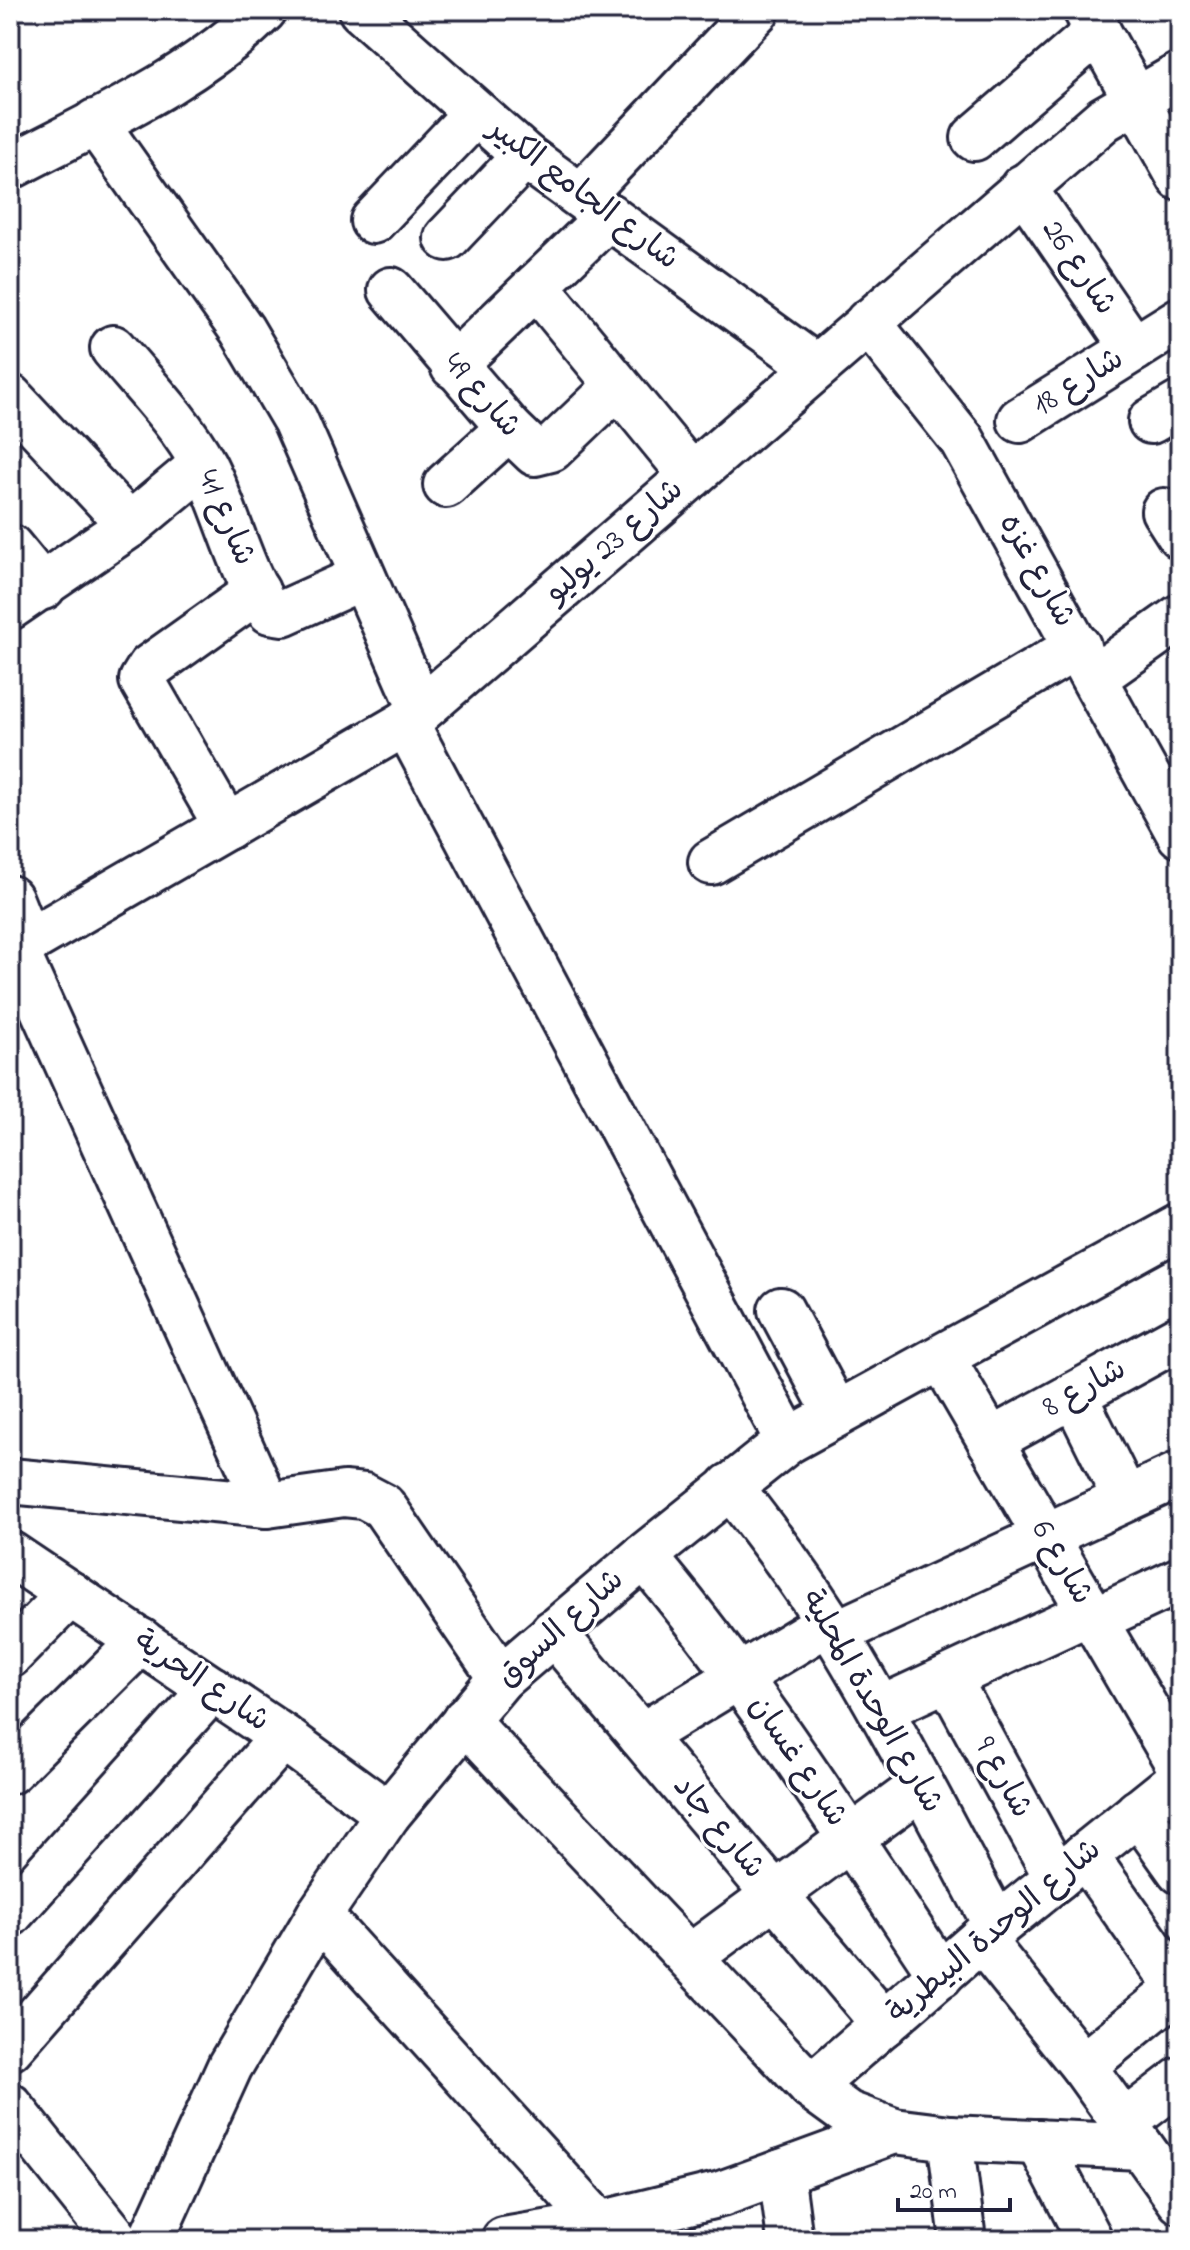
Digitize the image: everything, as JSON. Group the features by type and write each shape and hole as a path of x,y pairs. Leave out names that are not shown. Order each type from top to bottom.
{"street":[{"path":"10,167 95,122 203,58 264,10"},
{"path":"453,366 536,286 595,206 757,10"},
{"name":"شارع الجامع الكبير","path":"374,14 475,114 525,156 816,367"},
{"path":"974,138 1092,20 1180,178"},
{"name":"شارع 23 يوليو","path":"18,948 414,716 1104,119 1136,97 1180,75"},
{"path":"373,221 475,114"},
{"path":"95,122 226,307 295,420 363,577 414,716 788,1441"},
{"path":"447,238 525,156"},
{"name":"شارع 26","path":"1023,187 1134,349"},
{"path":"536,286 692,476"},
{"name":"شارع 49","path":"391,290 453,366 527,448 544,453 617,386"},
{"name":"شارع 18","path":"1020,420 1180,320"},
{"name":"شارع غزه","path":"868,322 962,440 1176,817"},
{"name":"شارع 41","path":"113,348 178,425 203,464 257,591 270,611 283,613 363,577"},
{"path":"10,397 130,525"},
{"path":"446,485 509,428"},
{"path":"10,547 26,597 130,525 203,464"},
{"path":"227,827 142,680 150,667 257,591"},
{"path":"711,862 1086,662 1180,617"},
{"path":"10,898 18,948 267,1505"},
{"name":"شارع السوق","path":"151,2240 230,2066 319,1915 388,1814 501,1678 644,1556 788,1441 1180,1226"},
{"path":"760,1388 818,1381 781,1310"},
{"name":"شارع 8","path":"990,1441 1180,1337"},
{"name":"شارع 6","path":"942,1358 1180,1767"},
{"path":"1074,1395 1125,1498"},
{"path":"641,1736 739,1676 832,1628 1180,1474"},
{"path":"10,1481 267,1505 344,1494 364,1496 383,1506 501,1678"},
{"name":"شارع الوحدة المحلية","path":"730,1486 832,1628 881,1709 922,1786 989,1933 1180,2201"},
{"name":"شارع الحرية","path":"10,1554 283,1737 388,1814"},
{"name":"شارع غسان","path":"644,1556 739,1676 941,1975"},
{"path":"881,1709 1180,1580"},
{"path":"10,1655 70,1594"},
{"name":"شارع جاد","path":"553,1632 884,2024"},
{"path":"10,1771 141,1641"},
{"name":"شارع 9","path":"948,1678 1071,1866 1179,1989"},
{"path":"16,1896 212,1689"},
{"path":"465,1720 811,2087 848,2114 894,2131 950,2138 1039,2142 1132,2135 1180,2080"},
{"path":"10,2048 283,1737"},
{"name":"شارع الوحدة البيطرية","path":"811,2087 989,1933 1180,1779"},
{"path":"690,1957 922,1786"},
{"path":"1138,1812 1180,1871"},
{"path":"319,1915 599,2224"},
{"path":"1083,2066 1179,1989"},
{"path":"10,2106 117,2240"},
{"path":"504,2240 599,2224 721,2194 894,2131"},
{"path":"950,2138 963,2240"},
{"path":"1039,2142 1090,2240"},
{"path":"781,2172 790,2240"}]}
